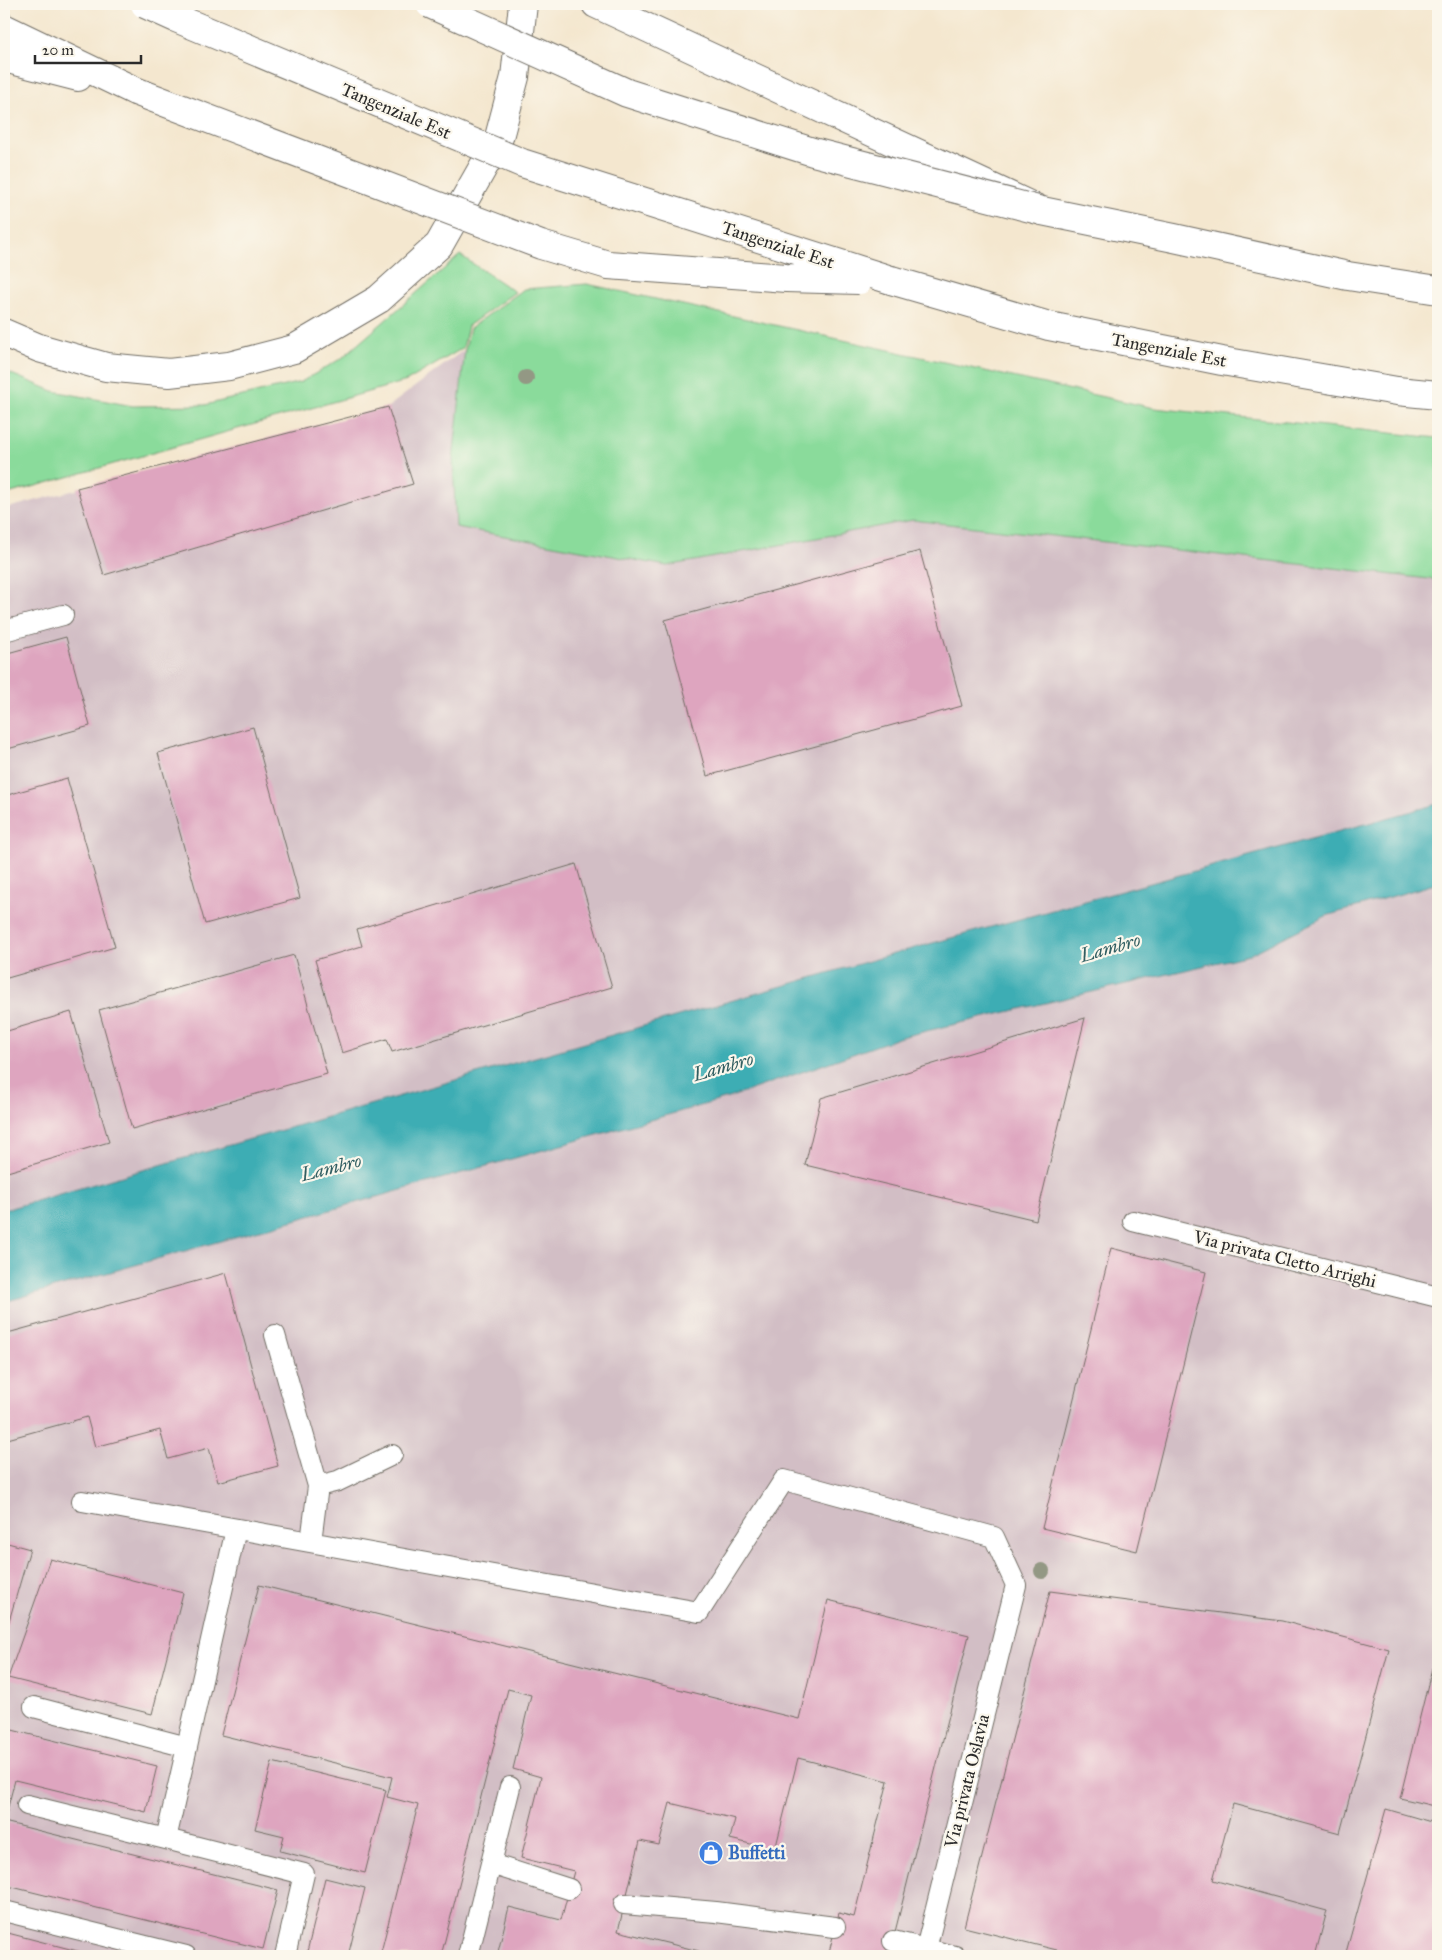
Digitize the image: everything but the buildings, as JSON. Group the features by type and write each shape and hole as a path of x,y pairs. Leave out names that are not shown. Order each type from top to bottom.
{"highway":[{"name":"Tangenziale Est","path":"145,4 522,163 891,280 1049,326 1222,361 1397,391 1438,395"},
{"path":"430,4 627,93 813,152 1042,211 1348,276 1438,290"},
{"path":"4,333 39,348 106,367 169,373 229,366 294,349 379,298 439,244 498,141 515,77 523,4"},
{"path":"596,4 1042,211"},
{"path":"4,28 135,91 541,245 608,265 786,278 891,280"},
{"path":"4,58 135,91"}],"lane":[{"path":"4,631 64,615"},
{"name":"Via privata Cletto Arrighi","path":"1133,1221 1438,1297"},
{"path":"82,1501 311,1542 318,1486 275,1335"},
{"path":"318,1486 338,1481 392,1455"},
{"name":"Via privata Oslavia","path":"311,1542 699,1612 784,1480 994,1537 1016,1585 926,1949"},
{"path":"166,1840 236,1528"},
{"path":"34,1707 187,1747"},
{"path":"468,1956 510,1787"},
{"path":"27,1805 304,1874 285,1956"},
{"path":"491,1864 569,1890"},
{"path":"624,1904 716,1912 835,1927"},
{"path":"4,1911 186,1956"},
{"path":"892,1941 955,1956"}],"shaded area":[{"path":"465,349 453,461 456,526 667,566 913,520 1438,580 1438,804 911,949 4,1210 4,509 388,407"},
{"path":"1438,883 1438,1956 4,1956 4,1302 728,1098 901,1037 1249,955 1326,916"}],"green space":[{"path":"460,255 515,292 468,326 463,348 407,381 4,495 4,371 53,391 133,406 205,405 301,382 342,358"},
{"path":"587,284 1154,408 1438,438 1438,580 913,520 667,566 456,527 453,461 465,349 470,328 524,289"}],"water":[{"name":"Lambro","path":"1438,804 1438,883 1326,916 1249,955 901,1037 728,1098 4,1302 4,1210 911,949"}],"place":[{"name":"Buffetti","path":"711,1853"}]}
